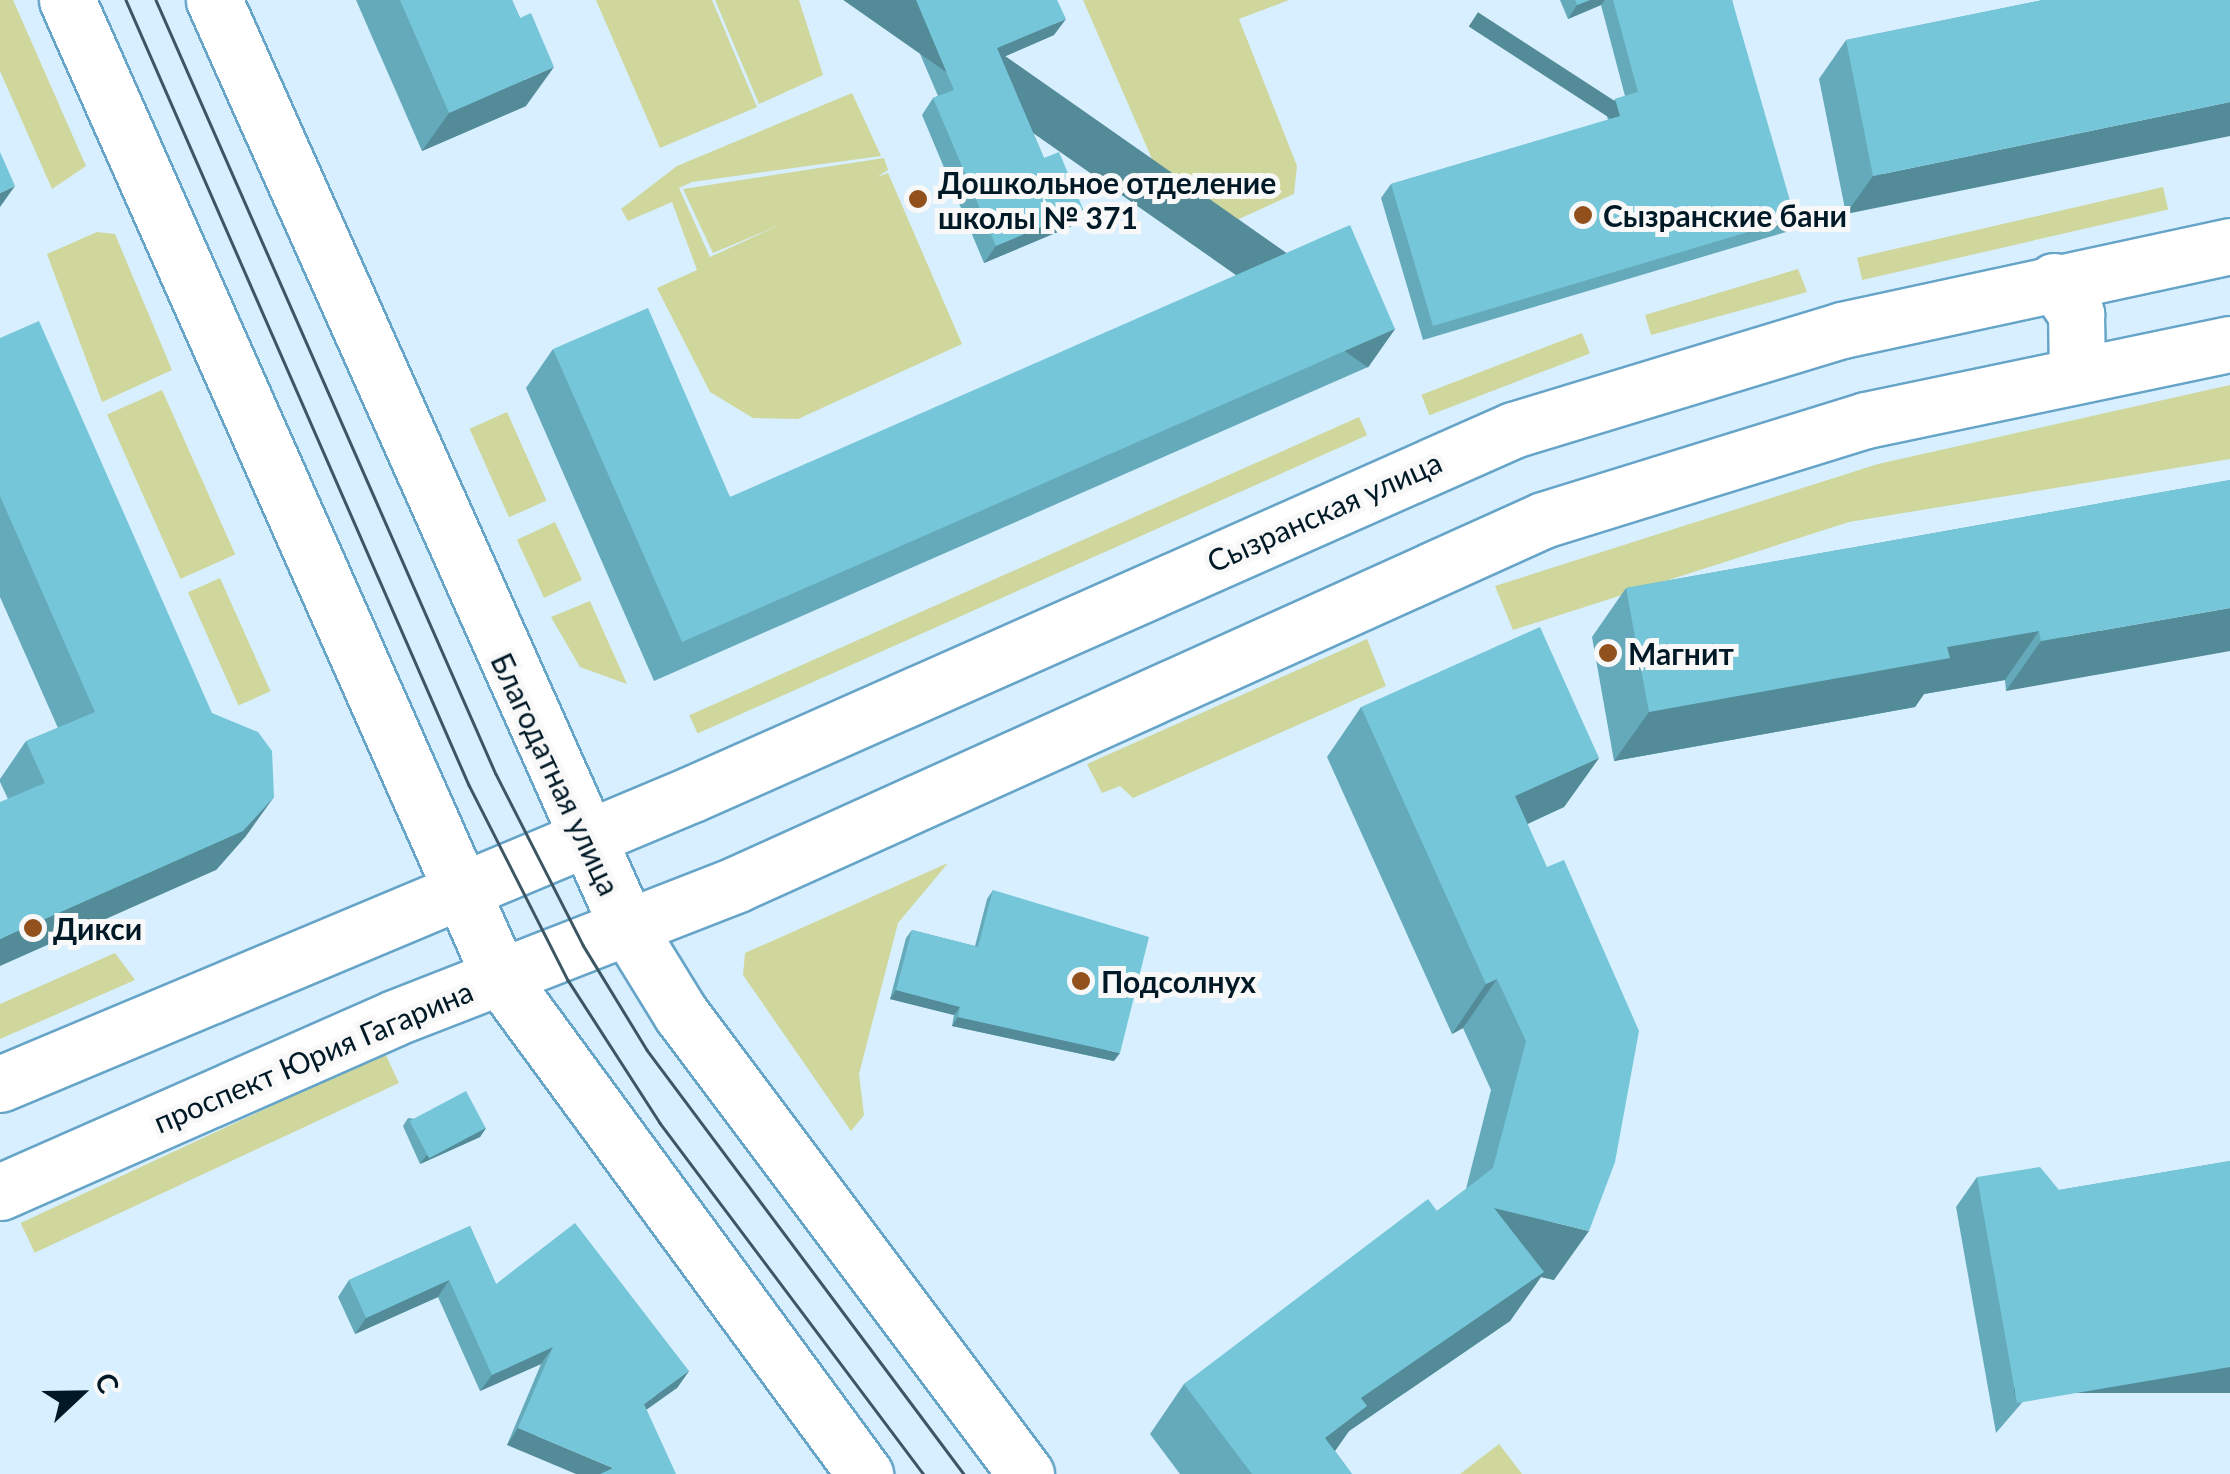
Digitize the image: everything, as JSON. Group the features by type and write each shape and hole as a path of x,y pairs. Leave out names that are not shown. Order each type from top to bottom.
{"main road":[{"path":"67,0 456,887 500,977 864,1474"},
{"name":"Благодатная улица","path":"214,0 580,836 628,928 708,1052 1026,1474"},
{"name":"Сызранская улица","path":"456,887 1513,430 1842,330 2054,281 2230,246"},
{"path":"2054,281 2076,314 2077,374"},
{"path":"628,928 1542,520 1866,420 2230,344"},
{"path":"0,1084 456,887"},
{"name":"проспект Юрия Гагарина","path":"0,1192 500,977 628,928"}],"green space":[{"path":"0,0 13,0 86,166 52,189 0,71"},
{"path":"596,0 712,0 757,107 660,148"},
{"path":"715,0 799,0 823,75 759,104"},
{"path":"1083,0 1289,0 1239,19 1297,166 1294,194 1188,242"},
{"path":"852,93 881,156 692,182 679,188 710,257 780,225 713,253 683,189 884,158 888,170 877,177 888,173 962,344 798,419 753,418 710,392 657,288 697,270 672,202 628,221 621,209 677,166"},
{"path":"2163,187 2168,209 1862,280 1857,258"},
{"path":"97,232 115,234 172,370 102,402 47,254"},
{"path":"1798,269 1807,292 1651,335 1645,315"},
{"path":"1582,333 1590,354 1429,415 1421,395"},
{"path":"2230,385 2230,459 1849,522 1513,630 1495,586 1878,464"},
{"path":"162,390 235,554 180,579 107,414"},
{"path":"507,412 546,501 509,517 470,429"},
{"path":"1359,417 1367,435 698,733 689,715"},
{"path":"555,522 582,580 544,598 517,540"},
{"path":"220,578 270,691 238,706 188,592"},
{"path":"590,601 627,684 580,667 551,617"},
{"path":"1367,639 1386,686 1133,798 1120,786 1102,793 1087,764"},
{"path":"948,863 898,923 859,1074 864,1115 851,1131 743,975 745,953"},
{"path":"115,953 135,980 0,1039 0,1004"},
{"path":"385,1053 399,1083 35,1253 21,1223"},
{"path":"1499,1444 1522,1474 1460,1474"}],"building":[{"path":"400,0 512,0 520,18 531,13 554,67 449,113"},
{"path":"916,0 1057,0 1066,19 997,48 1044,158 1059,152 1083,209 996,246 933,98 954,90"},
{"name":"Сызранские бани","path":"1613,0 1732,0 1795,218 1433,326 1391,184 1620,116 1615,99 1638,92"},
{"path":"2043,0 2230,0 2230,102 1873,176 1846,40"},
{"path":"0,152 15,186 0,193"},
{"path":"1350,225 1395,329 682,642 553,349 648,308 730,497"},
{"path":"39,321 212,713 258,732 272,751 274,797 243,831 0,939 0,802 45,783 26,741 95,712 0,496 0,338"},
{"path":"2230,480 2230,608 2041,641 2039,631 1947,647 1950,658 1649,712 1626,588"},
{"path":"1540,627 1599,758 1515,796 1547,867 1564,860 1639,1031 1615,1162 1589,1231 1494,1208 1544,1272 1361,1398 1367,1406 1325,1438 1352,1474 1252,1474 1184,1384 1428,1199 1437,1211 1493,1168 1526,1041 1497,979 1486,984 1361,707"},
{"path":"993,890 1149,937 1120,1053 958,1017 960,1007 896,990 912,930 978,947"},
{"path":"466,1091 486,1128 429,1158 409,1121"},
{"path":"2230,1161 2230,1367 2017,1403 1977,1177 2040,1167 2059,1190"},
{"path":"575,1223 689,1371 644,1404 676,1474 600,1474 613,1468 518,1428 553,1347 492,1375 449,1280 366,1318 349,1280 470,1226 496,1284"}],"tram line":[{"path":"126,0 469,785 568,980 660,1123 924,1474"},
{"path":"156,0 496,774 583,945 647,1050 964,1474"}],"place":[{"name":"Дошкольное отделение школы № 371","path":"918,199"},
{"name":"Сызранские бани","path":"1583,215"},
{"name":"Магнит","path":"1608,653"},
{"name":"Дикси","path":"33,928"},
{"name":"Подсолнух","path":"1081,981"}]}
